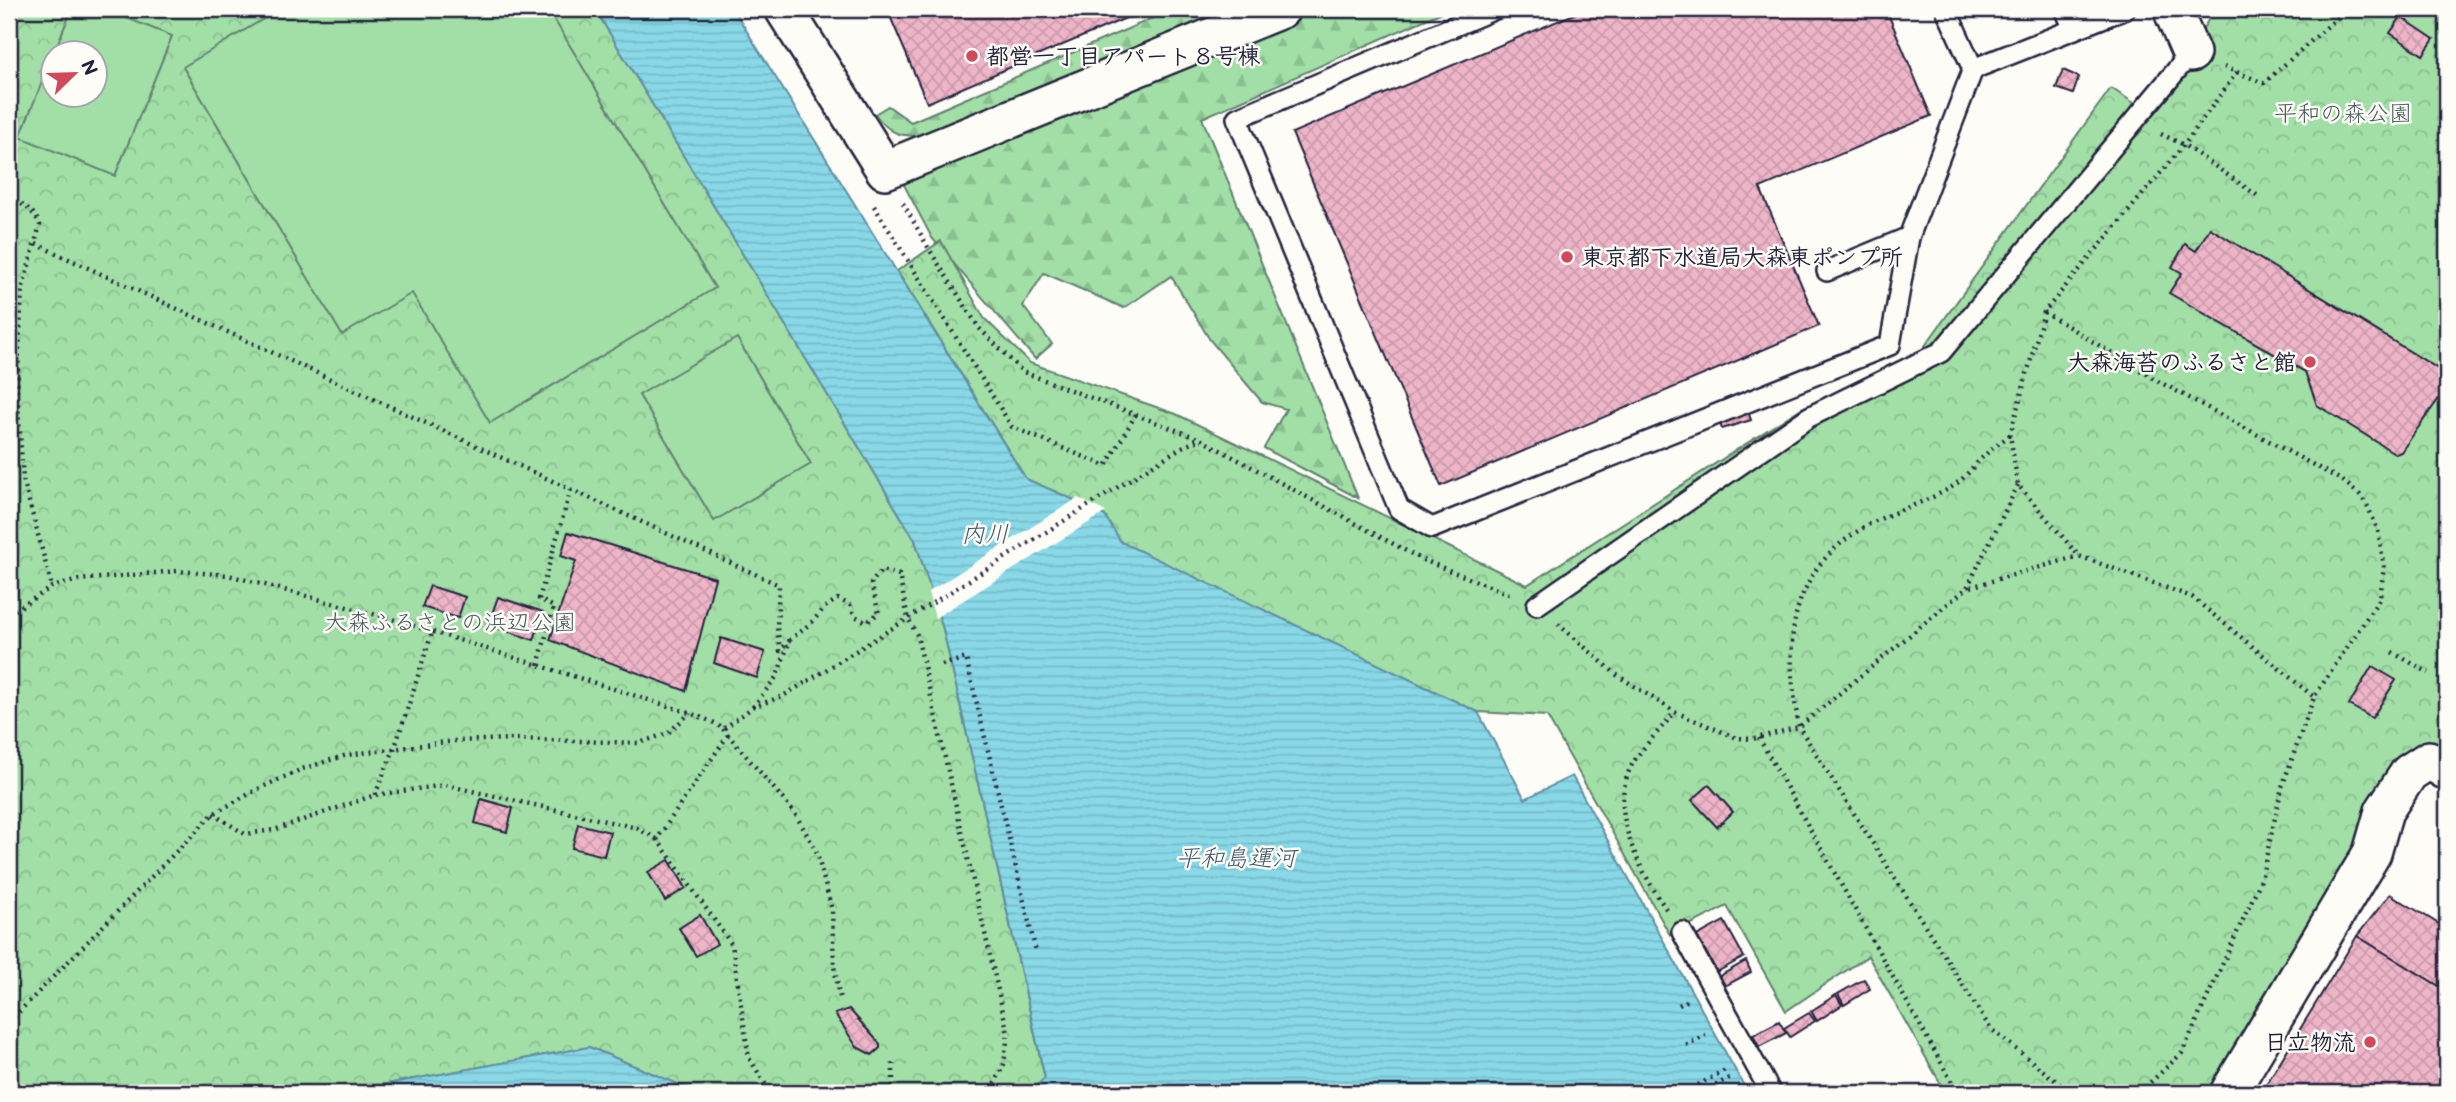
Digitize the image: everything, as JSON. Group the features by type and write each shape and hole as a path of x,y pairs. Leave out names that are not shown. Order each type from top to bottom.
{"street":[{"path":"784,9 879,187 1281,9"},
{"path":"2172,9 2190,53"},
{"path":"2229,1093 2372,853 2384,811 2409,773 2429,760 2447,771"}],"lane":[{"path":"1495,9 1237,118 1399,509 1432,528 1890,345 1909,237 1973,69 1946,9"},
{"path":"2065,9 2074,29"},
{"path":"1973,69 2125,9"},
{"path":"1537,606 1809,417 1941,352 2190,53"},
{"path":"1828,271 1909,237"},
{"path":"1682,932 1771,1093"}],"path":[{"path":"9,21 14,9"},
{"path":"2190,53 2264,83 2347,9"},
{"path":"2237,72 2184,145 2044,313 2010,435 2018,485 2079,556 2192,597 2314,697"},
{"path":"2134,122 2184,145 2261,198"},
{"path":"879,187 929,249 979,328 1023,372 1200,439 1423,559 1537,606 1617,675 1675,712 1737,738 1759,738 1799,727 1967,588 2079,556"},
{"path":"879,187 1012,427 1106,466 1136,414"},
{"path":"9,197 34,212 40,225 22,290 17,390 23,479 52,587"},
{"path":"36,244 779,585 777,627 780,651 825,607 838,599 850,605 855,616 867,622 879,612 871,583 882,570 899,575 908,618 916,635 1008,1034 1004,1064 990,1093"},
{"path":"2044,313 2158,381 2343,481 2360,495 2372,515 2382,547 2382,588 2375,607 2314,697 2282,787 2261,880 2182,1053 2138,1093"},
{"path":"2010,435 1948,489 1868,525 1842,542 1809,578 1800,599 1790,649 1792,687 1799,727 1990,1028 2071,1093"},
{"path":"723,729 752,708 783,696 808,681 1182,447 1200,439"},
{"path":"1967,588 2018,485"},
{"path":"538,665 554,607 539,599 571,489"},
{"path":"9,614 52,587 79,580 177,570 228,575 392,619 715,723 729,735 794,812 816,850 832,910 834,966 840,998"},
{"path":"375,795 395,747 432,633"},
{"path":"752,708 777,676 790,640"},
{"path":"2392,652 2429,673"},
{"path":"942,664 966,658 1037,952"},
{"path":"1675,712 1633,763 1622,799 1631,845 1682,932"},
{"path":"9,1022 213,814 302,769 347,755 454,741 514,739 639,743 668,733 690,713"},
{"path":"657,839 729,735"},
{"path":"1759,738 1958,1093"},
{"path":"213,814 245,834 274,830 375,795 445,785 637,828 657,839 732,945 749,1058 771,1093"},
{"path":"893,1058 893,1093"}],"green space":[{"name":"大森ふるさとの浜辺公園","path":"9,9 595,9 915,540 943,629 1045,1079 1028,1093 699,1093 589,1047 337,1093 9,1093"},
{"path":"72,9 104,9 172,36 115,176 20,137 38,92 38,108 108,108 108,38 60,38"},
{"path":"280,9 548,9 715,288 490,423 412,293 342,335 183,67"},
{"path":"1174,9 1229,9 927,135 898,134 886,127 875,114 888,106 911,122"},
{"path":"1297,9 1449,9 1202,118 1358,498 1264,448 1286,409 1262,402 1210,340 1171,276 1124,308 1044,273 1023,306 1052,344 1035,359 932,238 902,181"},
{"name":"平和の森公園","path":"2215,9 2447,9 2447,745 2444,750 2427,740 2398,757 2370,803 2367,843 2210,1093 1946,1093 1868,956 1786,1011 1727,906 1670,935 1547,716 1478,712 1120,542 1105,516 1026,479 897,271 941,241 984,318 1030,363 1176,414 1527,585 1800,409 1919,354 2111,88 2151,114"},
{"path":"737,338 811,464 714,521 639,395"}],"water":[{"name":"平和島運河","path":"595,9 733,9 1026,479 1105,516 1121,542 1478,712 1525,799 1572,776 1748,1093 1028,1093 1045,1078 943,629 915,540"},
{"path":"589,1047 699,1093 337,1093"}],"pier":[{"path":"1078,498 1106,512 935,618 928,592"}],"building":[{"name":"都営一丁目アパート８号棟","path":"887,9 1147,9 927,103"},
{"name":"東京都下水道局大森東ポンプ所","path":"1586,9 1886,9 1931,116 1760,188 1819,326 1441,486 1292,133"},
{"path":"2401,17 2434,39 2423,55 2390,33"},
{"path":"2063,70 2079,77 2073,94 2056,88"},
{"path":"2210,228 2443,372 2447,387 2401,452 2396,454 2317,405 2305,372 2169,293 2182,273 2172,267 2185,244 2196,251"},
{"path":"1747,409 1751,420 1722,429 1718,418"},
{"path":"568,532 715,578 686,691 550,640 576,561 561,556"},
{"path":"430,586 465,597 458,618 422,607"},
{"path":"498,597 543,612 534,640 488,625"},
{"path":"721,638 765,652 757,678 714,663"},
{"path":"2372,666 2396,680 2372,718 2349,705"},
{"path":"1709,785 1733,812 1717,827 1692,800"},
{"path":"481,799 513,808 507,832 475,823"},
{"path":"578,824 610,832 604,856 572,848"},
{"path":"669,860 686,888 665,901 648,872"},
{"path":"2390,894 2447,929 2447,991 2357,936"},
{"path":"700,915 717,944 696,956 679,928"},
{"path":"1724,921 1744,957 1717,972 1697,936"},
{"name":"日立物流","path":"2357,936 2447,991 2447,1093 2261,1093"},
{"path":"1746,961 1751,972 1725,986 1720,976"},
{"path":"1864,979 1870,989 1844,1005 1838,994"},
{"path":"1836,995 1842,1005 1817,1021 1811,1011"},
{"path":"849,1009 880,1044 880,1048 872,1055 857,1047 835,1014"},
{"path":"1809,1013 1815,1021 1790,1037 1784,1028"},
{"path":"1779,1021 1786,1033 1759,1047 1753,1035"}],"place":[{"name":"都営一丁目アパート８号棟","path":"972,56"},
{"name":"東京都下水道局大森東ポンプ所","path":"1567,257"},
{"name":"大森海苔のふるさと館","path":"2310,362"},
{"name":"日立物流","path":"2370,1042"}],"water label":[{"name":"内川","path":"985,534"}]}
